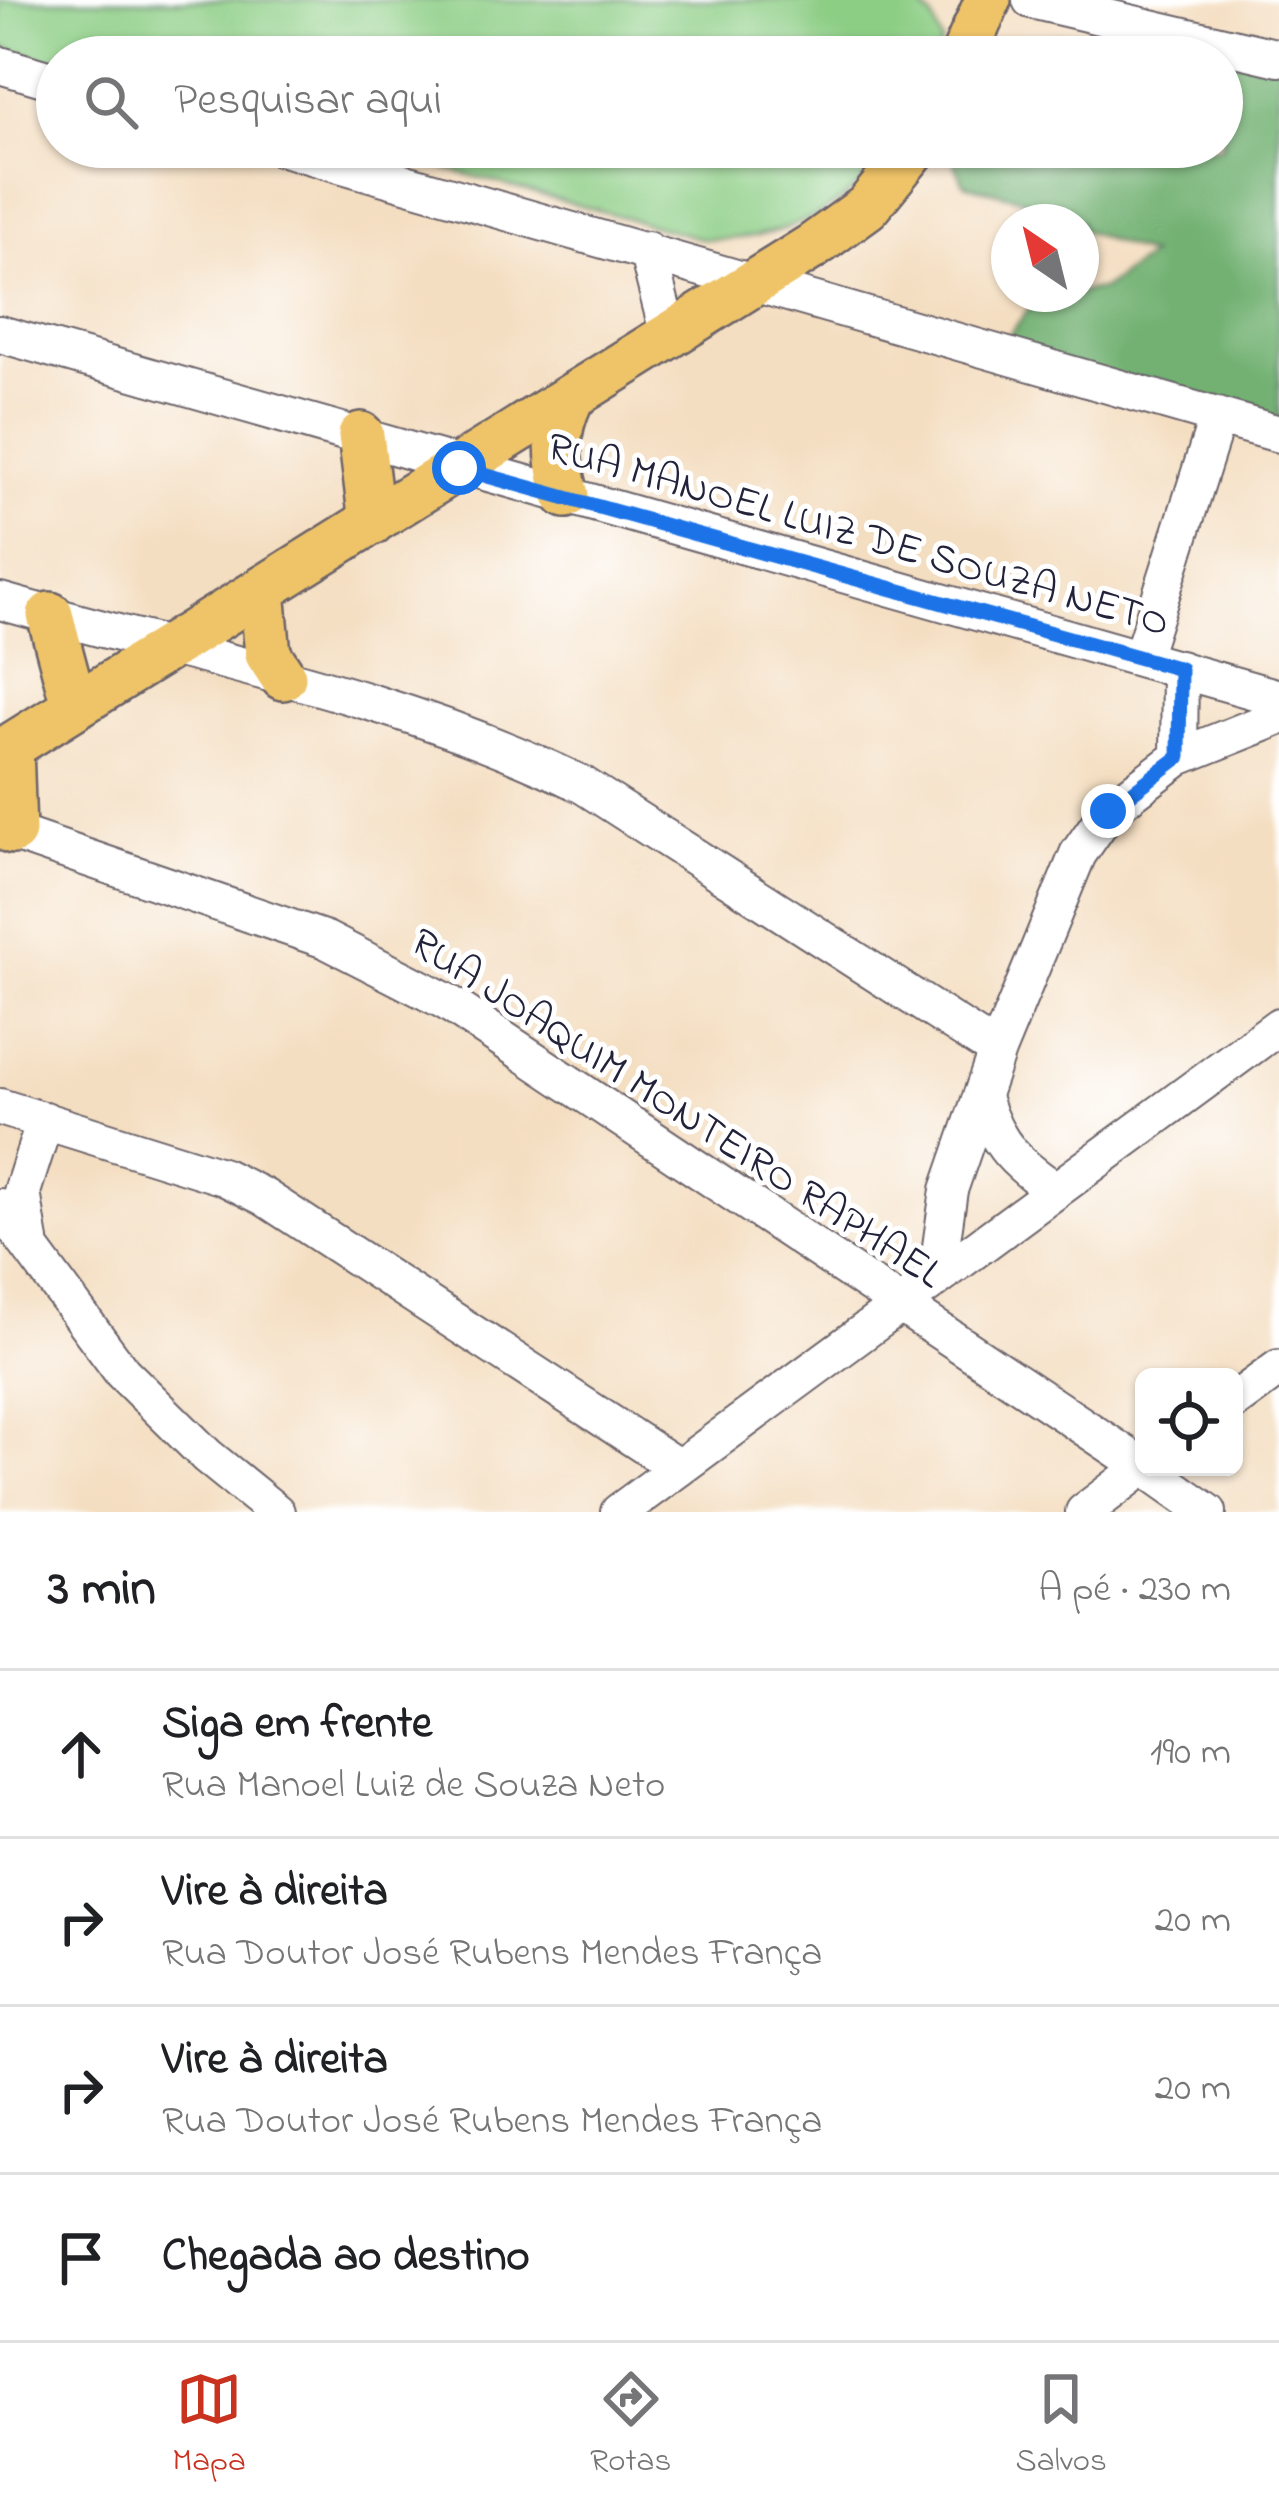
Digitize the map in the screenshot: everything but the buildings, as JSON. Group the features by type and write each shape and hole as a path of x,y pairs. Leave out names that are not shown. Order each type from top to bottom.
{"main road":[{"path":"972,36 988,0"},
{"path":"7,829 5,750 670,340 867,207 899,168"},
{"path":"566,494 557,460 557,428 570,400"},
{"path":"362,435 372,522"},
{"path":"262,591 268,654 283,677"},
{"path":"50,616 74,705"}],"street":[{"path":"1031,0 1146,14 1212,36"},
{"path":"1243,46 1279,58"},
{"path":"0,65 36,76"},
{"path":"355,168 1279,434"},
{"path":"647,250 670,340"},
{"name":"RUA MANOEL LUIZ DE SOUZA NETO","path":"0,334 1279,698"},
{"path":"1141,658 1218,416"},
{"path":"0,601 283,677 494,745 583,785 997,1051"},
{"path":"1179,757 1180,669"},
{"path":"937,1274 949,1190 997,1051 1078,854 1108,811 1179,757 1279,717"},
{"name":"RUA JOAQUIM MONTEIRO RAPHAEL","path":"7,829 217,898 380,964 447,1002 1135,1461"},
{"path":"619,1512 898,1302 1279,1026"},
{"path":"982,1100 992,1130 1010,1159 1054,1190"},
{"path":"0,1107 224,1177 264,1197 679,1468"},
{"path":"31,1244 22,1192 45,1120"},
{"path":"0,1207 134,1385 206,1456 276,1512"},
{"path":"1243,1394 1279,1368"},
{"path":"1084,1512 1135,1474"},
{"name":"RUA JOAQUIM MONTEIRO RAPHAEL","path":"1157,1476 1208,1512"}],"green space":[{"path":"0,0 915,0 933,19 940,36 36,36 36,57 0,47"},
{"path":"1142,28 1179,36 1057,36"},
{"path":"1243,50 1279,58 1279,434 997,351 1027,312 1099,312 1099,289 1150,255 1099,237 1099,204 1030,204 964,184 957,168 1243,168"},
{"path":"444,168 874,168 854,190 809,219 758,235 703,239"}],"route":[{"path":"459,468 566,494 1180,669 1179,757 1108,811"}]}
